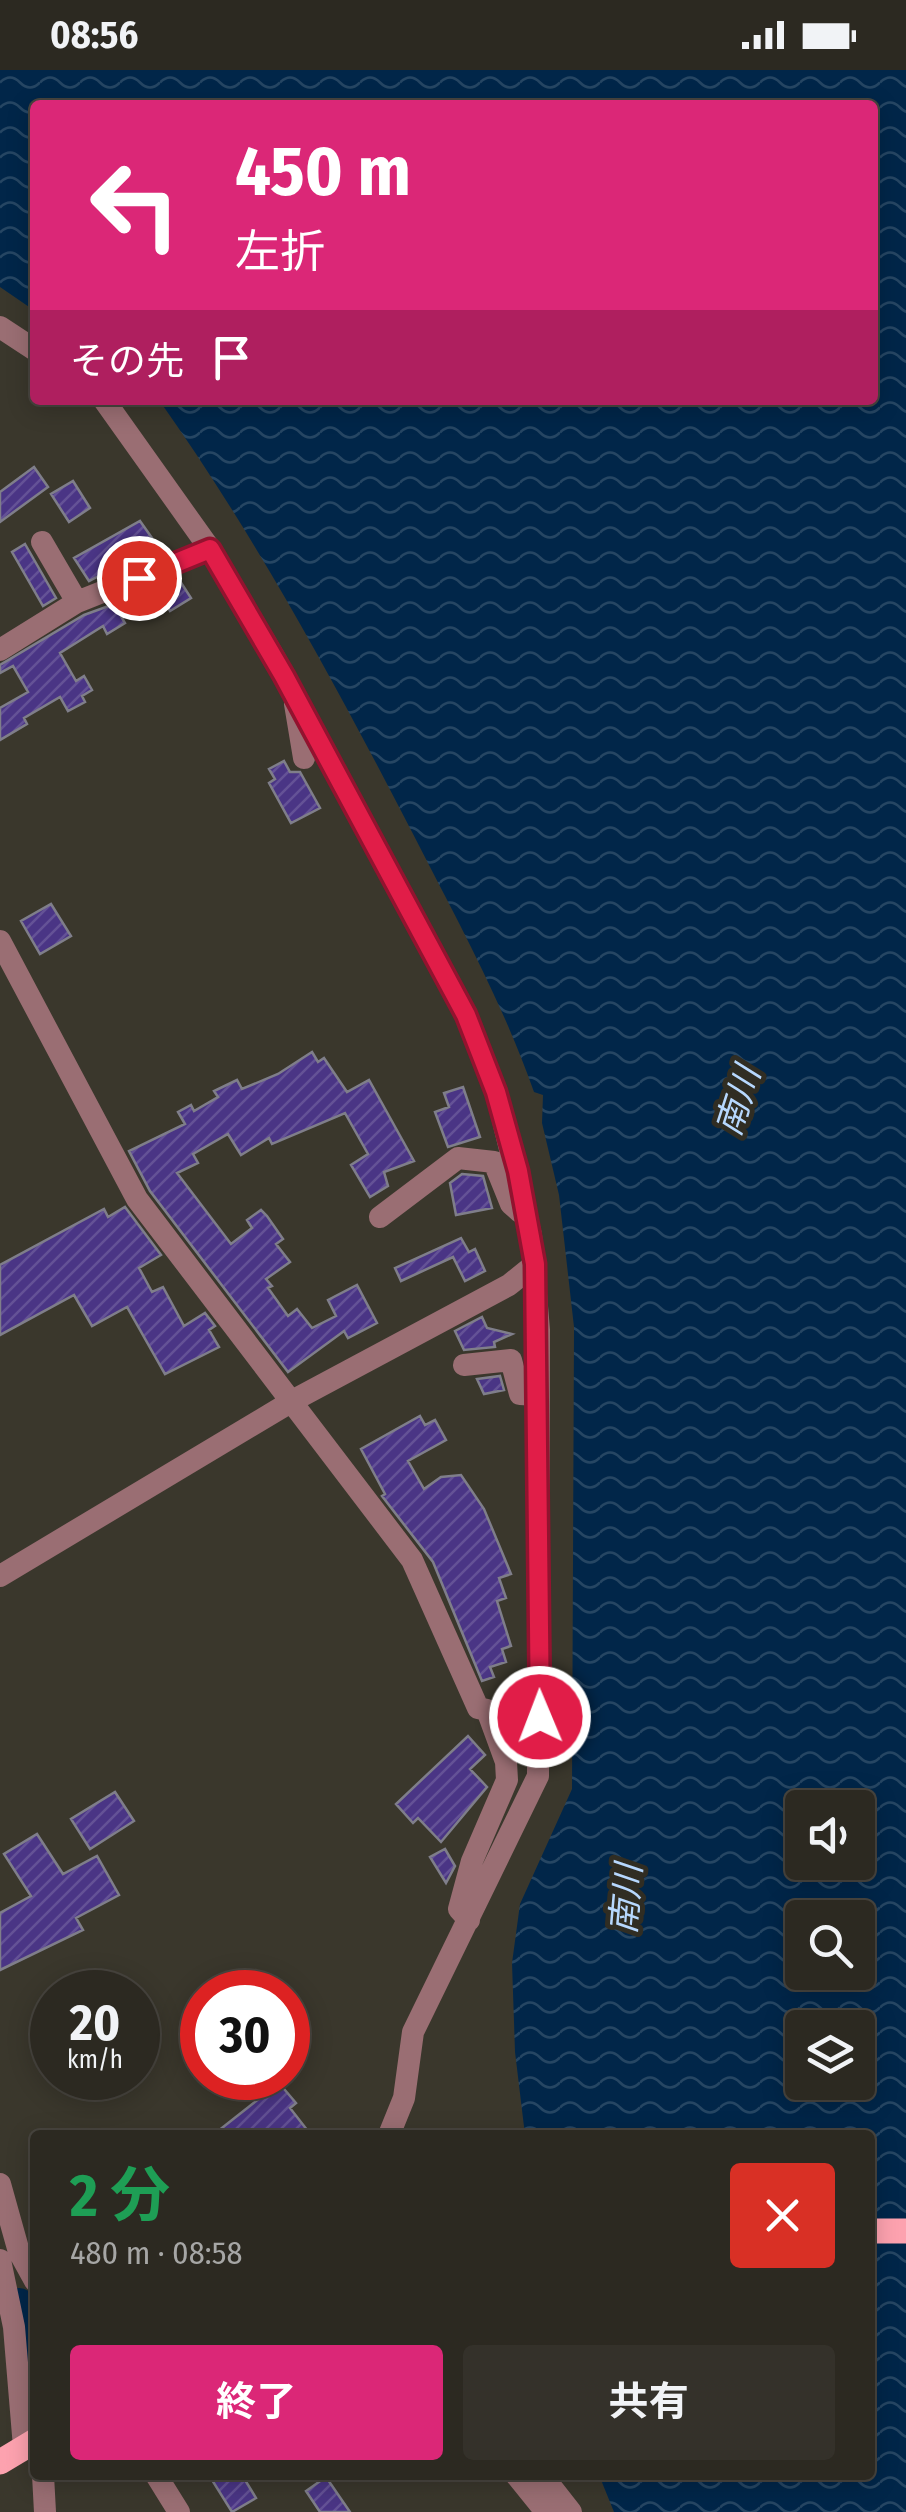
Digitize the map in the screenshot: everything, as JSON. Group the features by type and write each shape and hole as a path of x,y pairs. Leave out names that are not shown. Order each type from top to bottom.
{"main road":[{"path":"875,2231 906,2230"},
{"path":"0,2462 30,2444"}],"street":[{"path":"0,327 30,347"},
{"path":"108,405 210,549 296,696 466,1015 496,1092 528,1220 538,1330 538,1776 413,2032 404,2098 392,2130"},
{"path":"42,542 77,602"},
{"path":"0,650 77,602 210,549"},
{"path":"296,696 294,717 304,758"},
{"path":"0,942 137,1199 254,1357 294,1400 412,1560 478,1708 486,1710 500,1740 507,1780 472,1861 459,1909 469,1920"},
{"path":"380,1217 458,1158 494,1162 511,1204 528,1220"},
{"path":"0,1576 294,1400 509,1285 535,1264"},
{"path":"509,1285 538,1330"},
{"path":"464,1365 511,1360 520,1394 538,1396"},
{"path":"0,2184 19,2252 30,2272"},
{"path":"0,2260 14,2327 30,2444"},
{"path":"43,2480 45,2512"},
{"path":"159,2480 179,2512"},
{"path":"520,2480 546,2512"},
{"path":"546,2480 571,2512"}],"water":[{"name":"南川","path":"0,70 906,70 906,2512 614,2512 601,2480 875,2480 875,2130 524,2130 515,2052 512,1963 520,1904 572,1789 574,1327 559,1195 542,1123 543,1095 534,1092 478,960 324,666 229,504 162,405 878,405 878,100 30,100 30,308 0,287"}],"building":[{"path":"34,467 48,487 0,522 0,492"},
{"path":"73,481 90,508 69,522 51,494"},
{"path":"140,521 152,538 138,548 134,542 109,560 114,568 89,581 74,558"},
{"path":"25,544 56,598 43,606 12,552"},
{"path":"178,578 191,598 170,611 156,587"},
{"path":"114,604 125,623 107,634 103,626 60,653 76,681 84,676 92,690 82,696 85,702 68,711 60,697 24,718 27,724 0,740 0,708 28,692 13,666 0,673 0,665 84,615"},
{"path":"284,761 290,772 300,772 320,808 291,823 269,783 275,779 269,769"},
{"path":"51,904 71,936 40,954 21,921"},
{"path":"312,1052 318,1062 324,1058 347,1092 369,1080 414,1161 384,1172 388,1186 370,1197 351,1165 368,1154 345,1113 272,1144 269,1138 241,1155 228,1134 193,1154 198,1163 177,1173 231,1244 252,1228 247,1220 261,1210 267,1216 283,1239 276,1244 290,1262 266,1279 288,1316 297,1309 312,1328 336,1316 328,1300 357,1285 377,1323 348,1338 344,1331 288,1372 150,1191 129,1151 185,1124 178,1112 191,1105 194,1111 218,1097 214,1091 237,1080 242,1089 278,1074"},
{"path":"463,1087 480,1137 448,1147 435,1112 449,1107 444,1093"},
{"path":"462,1174 483,1176 492,1208 456,1215 450,1183"},
{"path":"125,1207 161,1255 139,1268 152,1292 163,1287 184,1326 205,1313 215,1326 209,1330 219,1347 165,1374 127,1307 92,1326 74,1295 0,1335 0,1265 104,1209 108,1217"},
{"path":"461,1238 469,1252 475,1249 485,1271 465,1281 453,1257 401,1281 395,1268"},
{"path":"482,1317 487,1328 512,1334 494,1342 495,1347 464,1350 455,1331"},
{"path":"500,1376 504,1390 484,1394 477,1379"},
{"path":"420,1416 425,1425 435,1420 446,1440 408,1461 424,1489 441,1477 461,1475 484,1509 511,1574 499,1578 506,1598 497,1601 511,1646 502,1649 506,1662 490,1667 494,1677 482,1681 433,1562 382,1496 385,1494 361,1449"},
{"path":"468,1736 485,1755 470,1769 487,1787 441,1842 418,1818 413,1823 396,1804"},
{"path":"115,1792 134,1821 90,1849 71,1819"},
{"path":"37,1834 63,1874 97,1856 119,1895 76,1918 83,1930 0,1970 0,1913 31,1896 4,1854"},
{"path":"445,1849 455,1866 446,1883 430,1857"},
{"path":"257,2100 293,2100 296,2103 290,2108 307,2130 219,2130"},
{"path":"212,2480 245,2480 256,2498 232,2512"},
{"path":"328,2480 350,2512 320,2512 306,2491"}],"waterway":[{"path":"19,2304 27,2348 30,2419"}],"route":[{"path":"139,578 210,549 296,696 482,1050 518,1171 535,1264 540,1717"}]}
